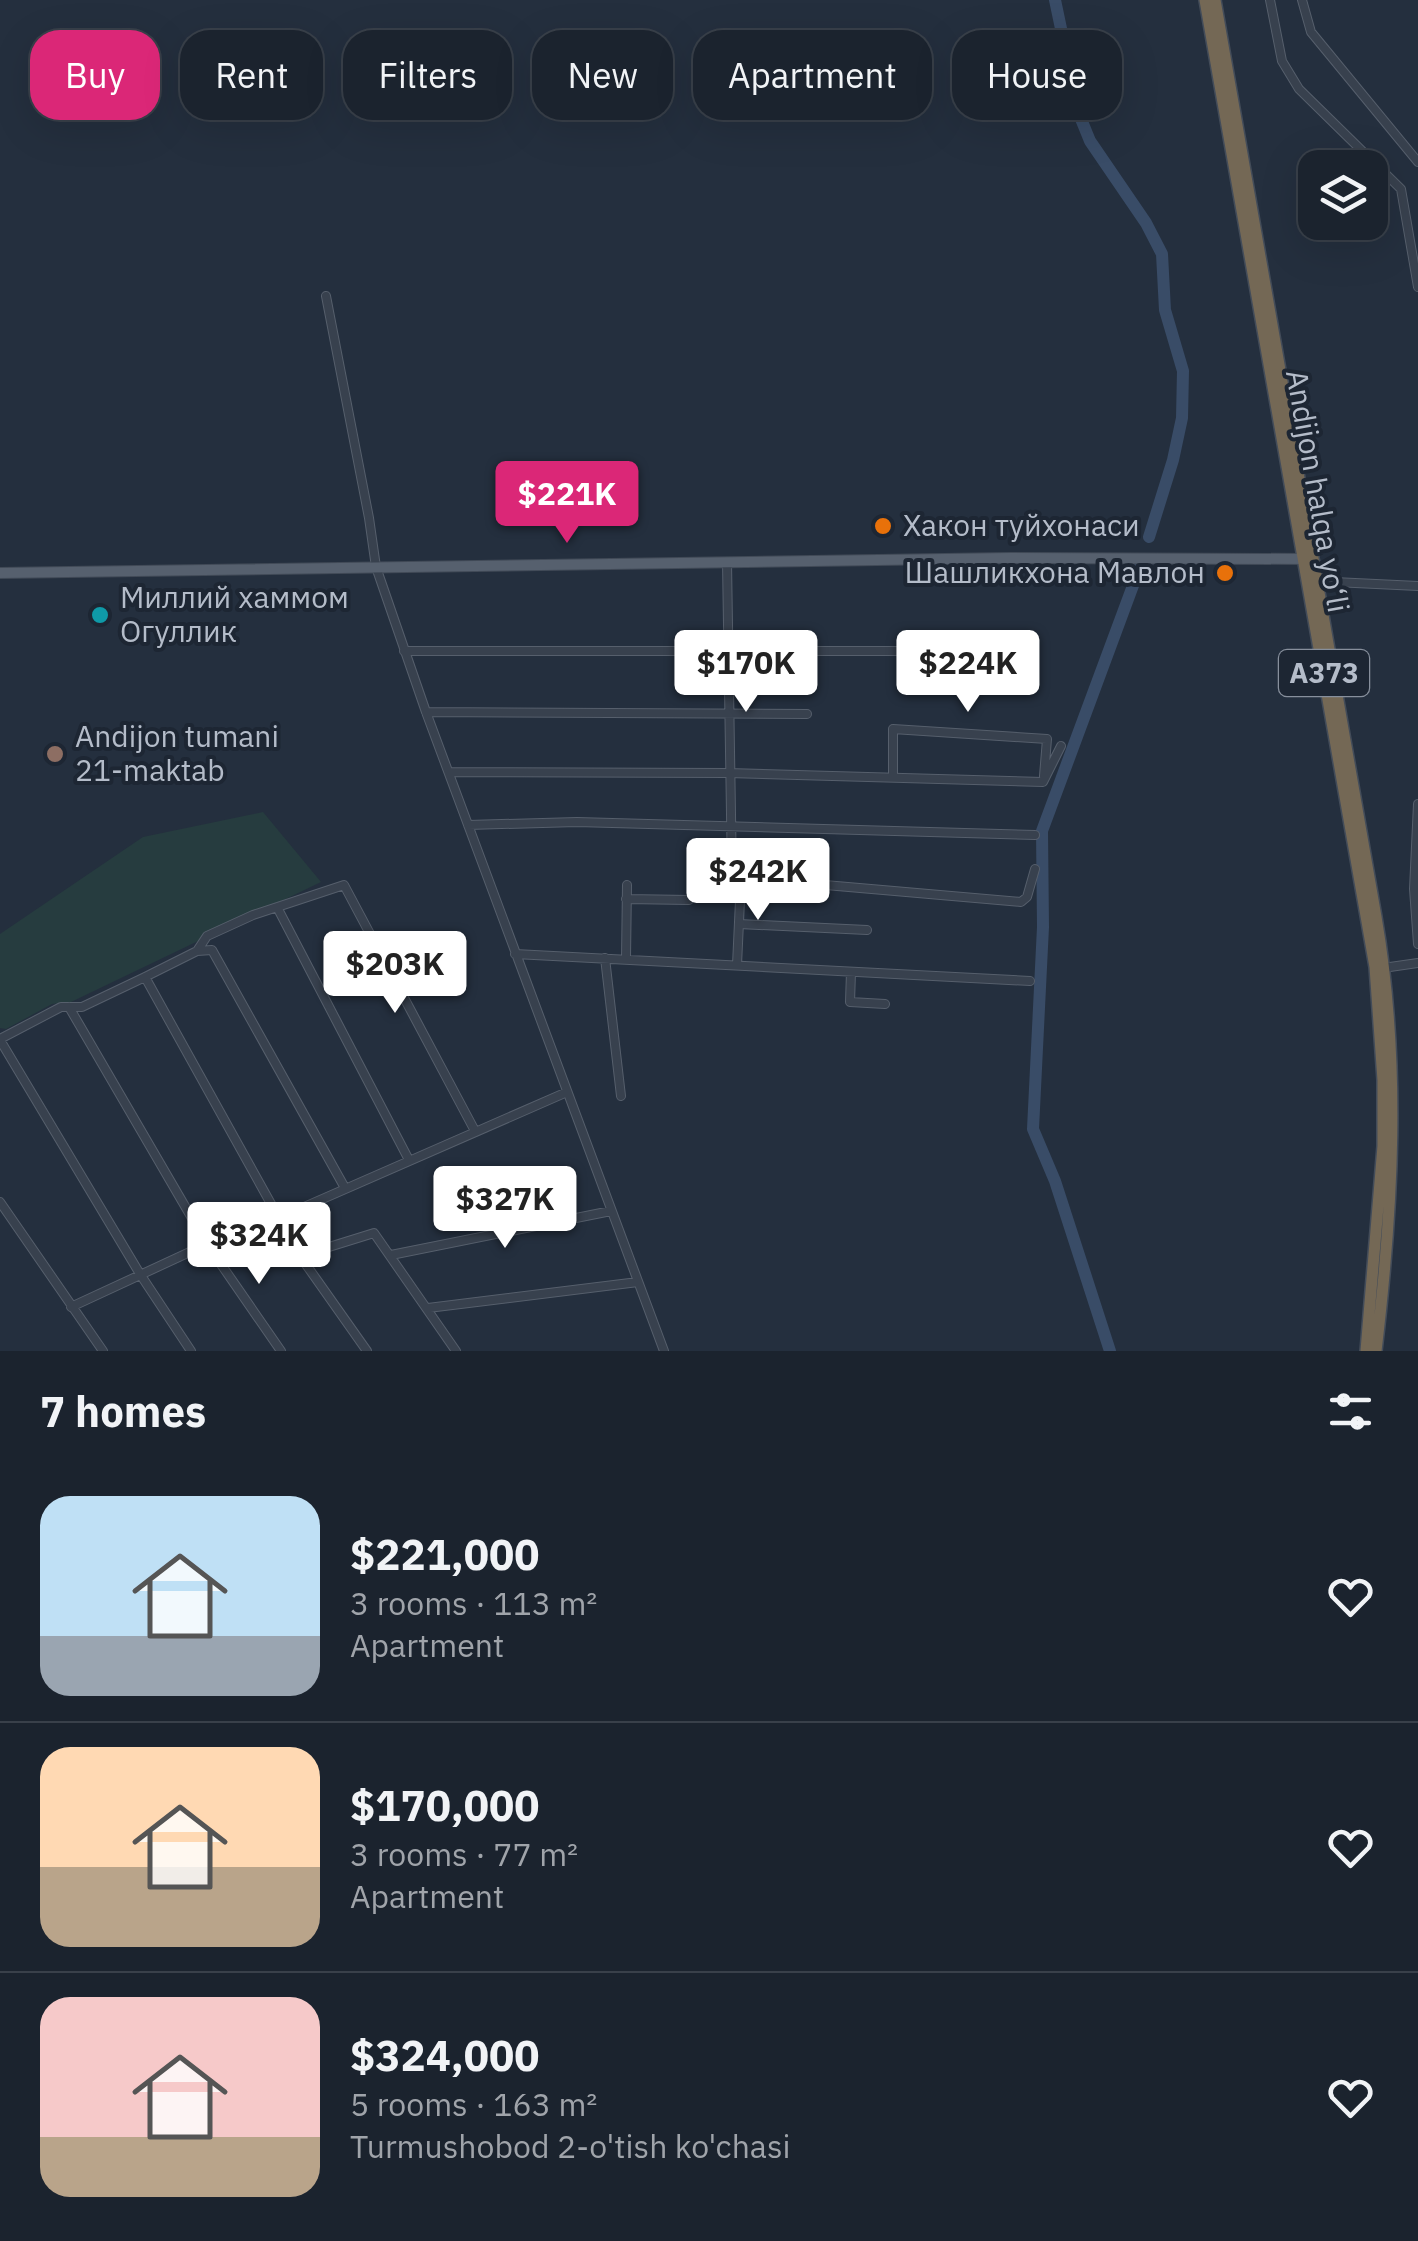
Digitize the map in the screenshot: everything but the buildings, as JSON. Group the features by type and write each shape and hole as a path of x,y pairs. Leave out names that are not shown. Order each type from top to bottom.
{"highway":[{"name":"Andijon halqa yo‘li","path":"1205,0 1383,968 1392,1155 1376,1351"},
{"name":"Andijon halqa yo‘li","path":"1214,0 1308,559"},
{"name":"Andijon halqa yo‘li","path":"1312,581 1365,906 1380,1039 1383,1146 1366,1351"}],"main road":[{"path":"0,573 727,562 1308,559"}],"street":[{"path":"1270,0 1282,62 1299,89 1401,189 1418,288"},
{"path":"1302,0 1311,32 1418,162"},
{"path":"326,296 376,567 426,712 664,1351"},
{"path":"727,562 732,878 1020,902 1028,897 1035,869"},
{"path":"1312,581 1418,586"},
{"path":"404,651 914,651"},
{"path":"426,712 807,714"},
{"path":"893,776 893,729 1046,738 1044,780"},
{"path":"1044,780 1061,746"},
{"path":"449,772 1044,780"},
{"path":"1418,804 1414,889 1418,944"},
{"path":"468,825 577,822 1035,835"},
{"path":"737,966 741,879"},
{"path":"197,951 208,936 253,915 344,885 475,1131"},
{"path":"626,885 626,958"},
{"path":"626,900 688,900"},
{"path":"278,909 409,1160"},
{"path":"739,924 867,930"},
{"path":"191,1351 140,1274 0,1039 61,1008 82,1007 197,951 212,950 344,1188"},
{"path":"515,954 1030,981"},
{"path":"605,958 620,1096"},
{"path":"1383,968 1418,963"},
{"path":"851,972 850,1002 885,1004"},
{"path":"145,977 300,1256 367,1351"},
{"path":"69,1008 207,1244 281,1351"},
{"path":"71,1307 207,1244 278,1218 568,1092"},
{"path":"0,1202 103,1351"},
{"path":"391,1255 611,1211"},
{"path":"300,1256 371,1233 391,1255 456,1351"},
{"path":"428,1308 638,1282"}],"green space":[{"path":"263,812 321,882 71,1002 52,1004 6,1029 0,1028 0,934 143,837"}],"waterway":[{"path":"1055,0 1079,114 1090,141 1146,223 1162,254 1165,310 1183,371 1182,418 1149,537"},
{"path":"1110,1351 1055,1181 1033,1129 1043,927 1042,831 1141,564"}],"place":[{"name":"Хакон туйхонаси","path":"883,526"},
{"name":"Шашликхона Мавлон","path":"1225,573"},
{"name":"Миллий хаммом Огуллик","path":"100,615"},
{"name":"Andijon tumani 21-maktab","path":"55,754"}]}
